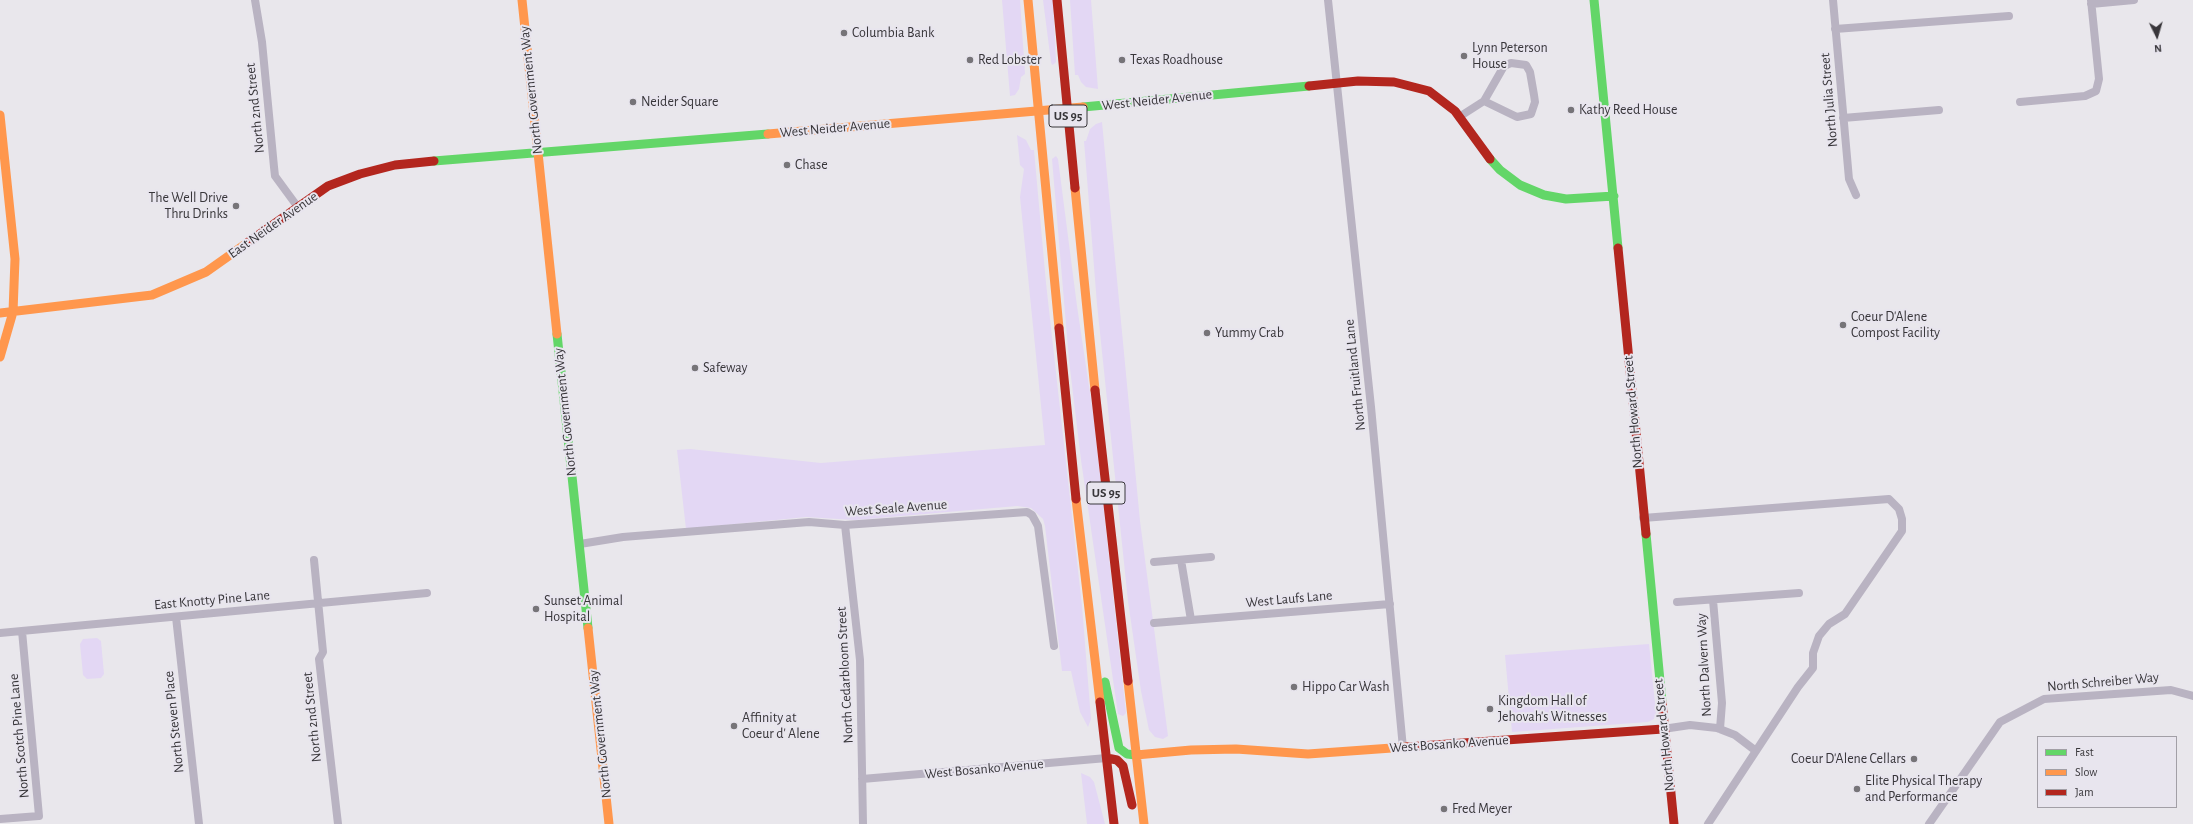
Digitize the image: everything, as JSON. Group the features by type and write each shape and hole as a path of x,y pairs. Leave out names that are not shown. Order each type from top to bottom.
{"main road":[{"name":"North Government Way","path":"522,0 610,824"},
{"name":"US 95","path":"1028,0 1072,464 1114,824"},
{"name":"US 95","path":"1057,0 1099,433 1144,824"},
{"name":"North Howard Street","path":"1594,0 1614,196 1663,729 1674,824"},
{"name":"West Neider Avenue","path":"538,154 1379,80 1410,85 1429,92 1444,102 1459,118 1483,152 1500,170 1520,185 1544,195 1566,199 1614,196"},
{"path":"0,115 15,260 13,312 0,357"},
{"name":"East Neider Avenue","path":"0,313 152,295 206,272 297,206 328,186 360,174 395,166 452,159 538,154"},
{"path":"1096,664 1105,681 1119,748 1127,754 1136,755"},
{"name":"West Bosanko Avenue","path":"1136,755 1191,750 1236,749 1308,754 1663,729"},
{"path":"1107,758 1117,760 1123,766 1127,776 1136,824"}],"street":[{"name":"North 2nd Street","path":"255,0 262,42 274,167 276,176 297,206"},
{"name":"North Fruitland Lane","path":"1328,0 1370,393 1403,748"},
{"name":"North Julia Street","path":"1833,0 1849,179 1856,195"},
{"path":"2020,102 2086,96 2096,91 2099,78 2091,2 2134,0"},
{"path":"1836,29 2009,16"},
{"path":"1459,118 1484,101 1504,66 1511,63 1526,65 1530,72 1535,102 1531,114 1517,117 1484,101"},
{"path":"1844,118 1939,110"},
{"path":"1643,518 1889,499 1899,509 1902,519 1902,531 1845,614 1829,624 1819,636 1813,653 1812,668 1708,824"},
{"name":"West Seale Avenue","path":"580,544 623,537 810,522 845,525 1027,512 1032,516 1038,526 1054,646"},
{"name":"North Cedarbloom Street","path":"845,525 860,660 863,824"},
{"path":"1154,562 1211,558"},
{"name":"North 2nd Street","path":"314,560 323,652 319,659 338,824"},
{"path":"1181,560 1191,620"},
{"name":"East Knotty Pine Lane","path":"0,633 427,593"},
{"path":"1677,602 1799,593"},
{"name":"North Dalvern Way","path":"1713,600 1722,702 1720,729"},
{"name":"West Laufs Lane","path":"1154,623 1390,604"},
{"name":"North Steven Place","path":"176,617 199,824"},
{"name":"North Scotch Pine Lane","path":"0,819 39,816 22,631"},
{"name":"North Schreiber Way","path":"1929,824 2000,722 2044,699 2171,690 2193,696"},
{"name":"West Bosanko Avenue","path":"1663,729 1690,725 1720,729 1735,735 1756,751"},
{"name":"West Bosanko Avenue","path":"862,779 1107,758"}],"shaded area":[{"path":"1002,0 1020,0 1025,74 1021,77 1019,89 1015,95 1010,96"},
{"path":"1043,0 1053,0 1056,62 1052,65 1051,62"},
{"path":"1070,0 1091,0 1098,89 1086,87 1081,82 1078,75 1075,75"},
{"path":"1102,122 1140,521 1168,736 1163,739 1155,737 1149,730 1141,691 1128,601 1097,304 1084,141 1086,141 1090,129 1096,124"},
{"path":"1017,135 1026,140 1031,150 1034,150 1046,283 1082,606 1091,719 1088,727 1080,712 1071,671 1062,671 1045,526 1043,519 1031,508 1017,506 855,520 806,517 686,529 677,450 690,449 821,463 1045,445 1020,197 1024,169 1020,165"},
{"path":"1056,156 1058,159 1077,306 1094,420 1126,713 1123,716 1118,714 1081,460 1069,360 1052,159"},
{"path":"97,638 101,641 104,674 101,678 87,679 83,675 80,644 83,639"},
{"path":"1649,644 1656,713 1654,719 1648,722 1512,732 1505,655"},
{"path":"1081,773 1090,777 1094,782 1105,824 1087,824"}],"traffic: fast":[{"path":"1594,0 1618,248"},
{"path":"1083,107 1309,86"},
{"path":"434,161 768,134"},
{"path":"1490,159 1500,170 1520,185 1544,195 1566,199 1614,196"},
{"path":"557,334 588,628"},
{"path":"1646,534 1662,702"},
{"path":"1105,682 1119,748 1127,754 1136,755"}],"traffic: slow":[{"path":"522,0 557,334"},
{"path":"1028,0 1059,328"},
{"path":"768,134 1083,107"},
{"path":"0,115 15,259 13,312 0,357"},
{"path":"1075,188 1095,390"},
{"path":"0,313 152,295 206,272 247,243"},
{"path":"1076,499 1100,702"},
{"path":"588,628 609,824"},
{"path":"1128,681 1144,824"},
{"path":"1136,755 1191,750 1236,749 1308,754 1406,747"}],"traffic: jam":[{"path":"1057,0 1075,188"},
{"path":"1309,86 1358,81 1394,82 1429,91 1455,111 1490,159"},
{"path":"247,243 328,186 360,174 395,165 434,161"},
{"path":"1618,248 1646,534"},
{"path":"1059,328 1076,499"},
{"path":"1095,390 1128,681"},
{"path":"1100,702 1114,824"},
{"path":"1662,702 1674,824"},
{"path":"1406,747 1663,729"},
{"path":"1107,758 1117,760 1123,766 1132,805"}],"place":[{"name":"Columbia Bank","path":"844,33"},
{"name":"Lynn Peterson House","path":"1464,56"},
{"name":"Red Lobster","path":"970,60"},
{"name":"Texas Roadhouse","path":"1122,60"},
{"name":"Neider Square","path":"633,102"},
{"name":"Kathy Reed House","path":"1571,110"},
{"name":"Chase","path":"787,165"},
{"name":"The Well Drive Thru Drinks","path":"236,206"},
{"name":"Coeur D'Alene Compost Facility","path":"1843,325"},
{"name":"Yummy Crab","path":"1207,333"},
{"name":"Safeway","path":"695,368"},
{"name":"Sunset Animal Hospital","path":"536,609"},
{"name":"Hippo Car Wash","path":"1294,687"},
{"name":"Kingdom Hall of Jehovah's Witnesses","path":"1490,709"},
{"name":"Affinity at Coeur d' Alene","path":"734,726"},
{"name":"Coeur D'Alene Cellars","path":"1914,759"},
{"name":"Elite Physical Therapy and Performance","path":"1857,789"},
{"name":"Fred Meyer","path":"1444,809"}]}
